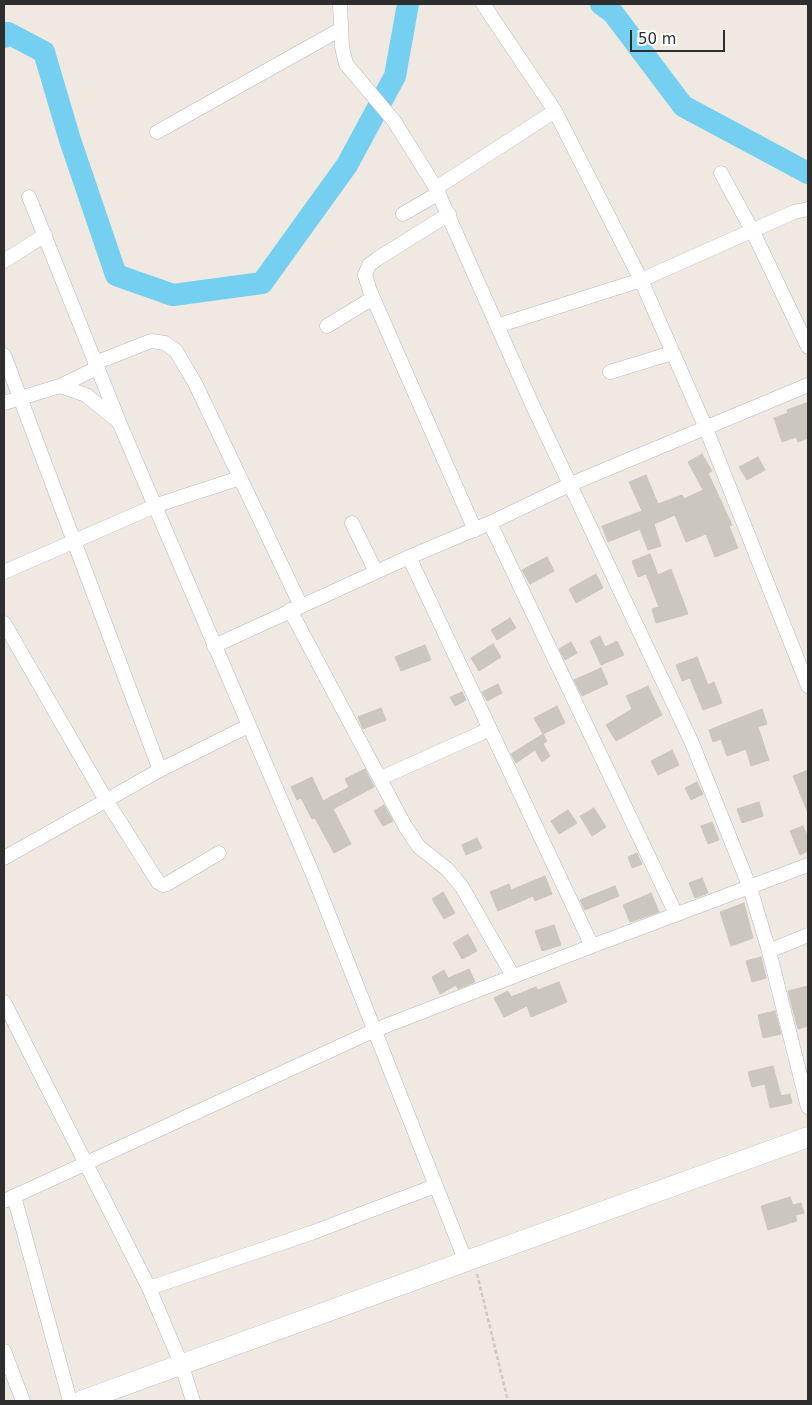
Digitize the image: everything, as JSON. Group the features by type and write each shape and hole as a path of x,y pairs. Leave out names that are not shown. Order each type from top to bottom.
{"main road":[{"path":"81,1401 182,1366 808,1137"}],"street":[{"path":"340,4 344,60 349,70 394,121 438,190 497,326 688,735 750,888 808,1108"},
{"path":"483,4 555,111 580,155 641,280 706,426 808,686"},
{"path":"157,132 341,29"},
{"path":"403,214 555,111"},
{"path":"721,172 753,232 808,347"},
{"path":"30,197 119,422 157,506 214,646 314,877 435,1186 469,1261"},
{"path":"497,326 641,280 753,232 794,212 808,209"},
{"path":"449,214 369,265 366,278 373,298 475,530"},
{"path":"4,261 45,235"},
{"path":"327,326 373,298"},
{"path":"4,403 60,386 96,366 151,341 160,341 169,346 182,360 195,383 240,478 296,608 414,840 459,882 513,976"},
{"path":"610,372 672,353"},
{"path":"4,355 75,540 116,658 160,770"},
{"path":"214,646 376,572 475,530 571,484 808,385"},
{"path":"60,386 86,395 119,422"},
{"path":"4,572 157,506 240,478"},
{"path":"352,523 376,572"},
{"path":"490,523 676,914"},
{"path":"410,557 592,946"},
{"path":"4,623 106,800 154,877 161,884 167,884 219,853"},
{"path":"4,858 160,770 248,726"},
{"path":"381,778 490,729"},
{"path":"70,1401 9,1199 375,1030 808,865"},
{"path":"768,951 808,935"},
{"path":"4,1002 149,1288 182,1366 193,1401"},
{"path":"149,1288 311,1233 435,1186"},
{"path":"4,1350 23,1401"}],"path":[{"path":"469,1261 508,1401"}],"building":[{"path":"806,403 808,410 808,438 798,442 796,437 782,442 774,418 788,413 787,410"},
{"path":"702,454 712,471 708,473 732,525 729,526 738,548 715,557 706,534 686,542 675,515 654,524 661,546 648,550 640,529 608,542 602,526 642,511 629,482 646,475 658,504 682,495 684,499 703,490 688,462"},
{"path":"758,457 765,470 747,480 739,467"},
{"path":"650,554 658,575 671,569 688,614 656,623 652,609 659,607 646,574 638,577 632,561"},
{"path":"547,557 554,571 530,584 522,570"},
{"path":"596,574 603,588 576,603 569,589"},
{"path":"510,618 516,628 497,640 491,630"},
{"path":"600,636 605,647 617,641 624,655 601,665 590,641"},
{"path":"571,642 577,653 565,660 559,649"},
{"path":"493,644 501,657 479,671 471,658"},
{"path":"425,645 431,660 401,671 395,657"},
{"path":"697,657 708,685 714,682 722,703 703,710 690,678 682,681 676,665"},
{"path":"601,668 608,684 582,696 574,680"},
{"path":"498,684 502,693 487,701 482,692"},
{"path":"648,686 662,715 616,741 606,725 632,709 626,696"},
{"path":"462,692 466,700 455,706 450,697"},
{"path":"557,706 565,723 543,734 534,718"},
{"path":"381,708 386,720 363,729 358,717"},
{"path":"762,709 767,724 758,727 769,760 751,766 746,749 727,756 721,739 713,742 709,730"},
{"path":"543,734 547,741 543,744 550,756 542,762 535,750 516,763 511,754"},
{"path":"672,750 679,765 658,775 651,761"},
{"path":"365,769 374,787 333,809 351,844 334,853 315,818 312,819 301,798 297,800 291,787 312,777 323,801 349,787 345,779"},
{"path":"808,770 808,813 793,776"},
{"path":"697,782 703,794 691,800 685,788"},
{"path":"759,802 763,816 742,823 737,809"},
{"path":"384,805 393,821 383,826 374,811"},
{"path":"594,808 606,827 592,836 580,816"},
{"path":"568,810 577,823 559,834 551,821"},
{"path":"712,822 719,840 708,844 701,826"},
{"path":"803,826 808,837 808,851 800,855 790,831"},
{"path":"477,838 482,848 466,855 462,845"},
{"path":"637,853 642,864 632,868 628,857"},
{"path":"545,876 552,894 535,901 533,896 498,911 490,892 509,884 511,890"},
{"path":"702,878 708,893 695,898 689,883"},
{"path":"615,886 619,896 585,910 580,900"},
{"path":"443,892 455,913 444,919 432,899"},
{"path":"651,893 659,912 630,922 623,905"},
{"path":"744,903 753,938 731,946 720,912"},
{"path":"554,925 561,945 542,951 535,931"},
{"path":"468,934 477,951 462,959 453,943"},
{"path":"761,957 766,978 752,982 746,961"},
{"path":"469,969 475,982 458,989 456,985 440,994 432,977 444,970 448,978"},
{"path":"559,982 567,1002 531,1017 527,1006 504,1017 494,998 508,991 511,997 536,987 538,990"},
{"path":"808,986 808,1026 798,1029 788,991"},
{"path":"775,1011 781,1034 763,1038 758,1015"},
{"path":"773,1066 781,1096 790,1094 792,1103 770,1108 765,1084 752,1087 748,1072"},
{"path":"790,1197 793,1205 801,1203 804,1213 795,1215 797,1221 768,1230 761,1206"}],"waterway":[{"path":"4,37 8,33 44,52 70,140 116,275 173,295 262,283 347,165 395,76 408,4"},
{"path":"601,4 613,13 683,106 808,173"}]}
